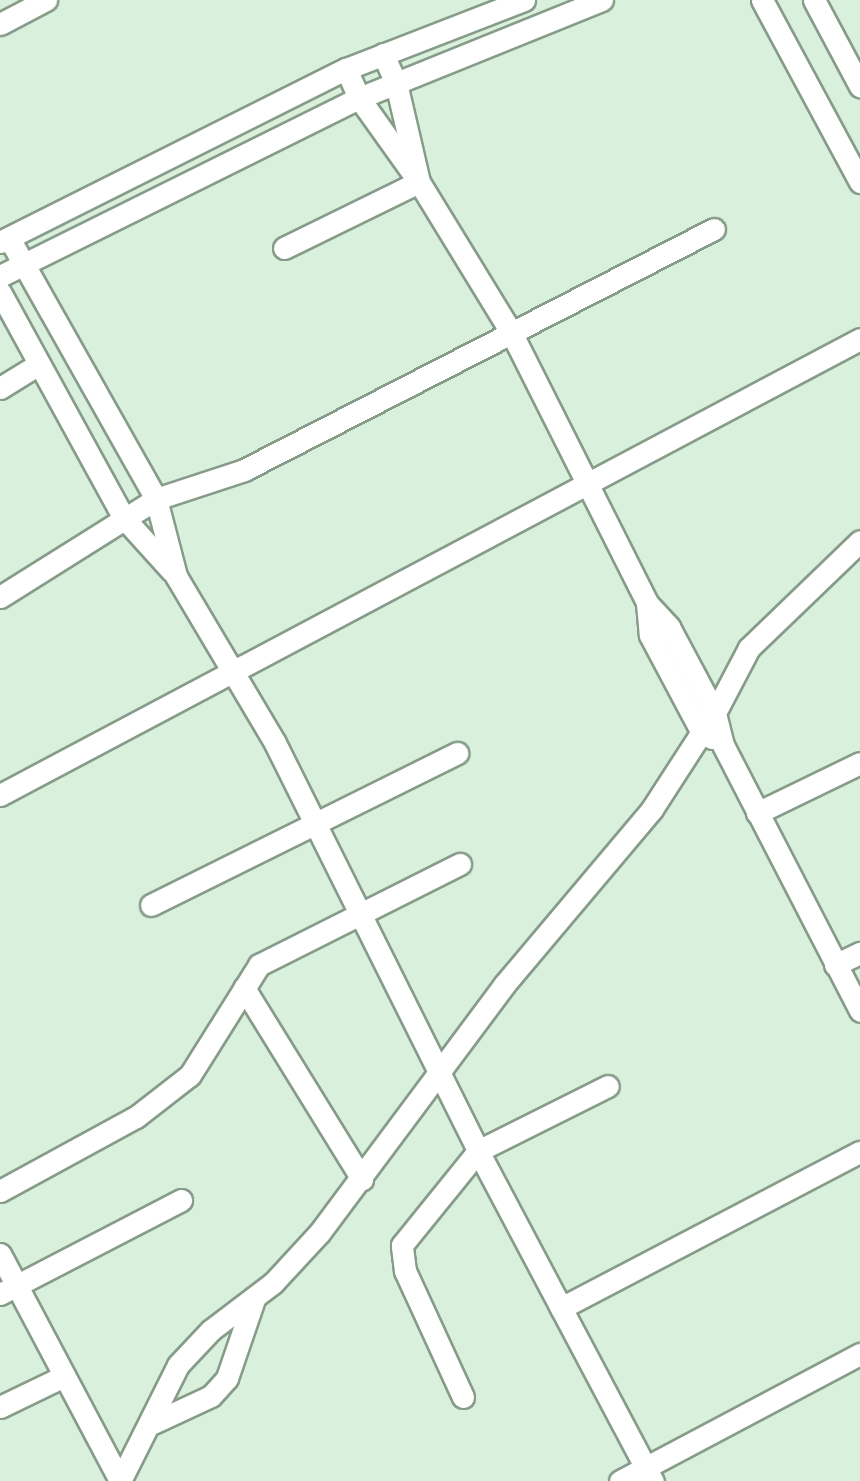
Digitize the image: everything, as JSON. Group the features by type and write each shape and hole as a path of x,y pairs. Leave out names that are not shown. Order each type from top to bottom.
{"street":[{"path":"0,24 46,0"},
{"path":"176,576 156,500 23,265 4,240 213,131 346,69 524,0"},
{"path":"0,276 226,160 359,98 602,0"},
{"path":"762,0 860,182"},
{"path":"814,0 860,86"},
{"path":"383,54 396,83 418,182"},
{"path":"346,69 359,98 418,182 512,333 647,603 669,627 715,713 723,745 860,1014"},
{"path":"213,131 226,160"},
{"path":"284,248 418,182"},
{"path":"0,597 123,517 156,500 244,470 714,229"},
{"path":"0,292 123,517 176,576 275,743 313,826 439,1076 649,1474"},
{"path":"0,795 860,339"},
{"path":"0,388 39,364"},
{"path":"120,1481 153,1423 165,1388 193,1346 254,1299 362,1179 504,985 652,809 715,713 766,627 860,541"},
{"path":"647,603 650,635 702,733 723,745"},
{"path":"152,905 457,753"},
{"path":"757,813 860,763"},
{"path":"0,1191 136,1117 190,1075 259,965 357,913 460,864"},
{"path":"835,965 860,953"},
{"path":"244,988 362,1179"},
{"path":"463,1398 405,1271 402,1245 478,1151 608,1086"},
{"path":"561,1308 860,1152"},
{"path":"8,1290 181,1200"},
{"path":"0,1254 8,1290 64,1376 120,1481"},
{"path":"153,1423 211,1396 227,1378 254,1299"},
{"path":"620,1481 649,1474 860,1354"},
{"path":"0,1407 64,1376"}]}
